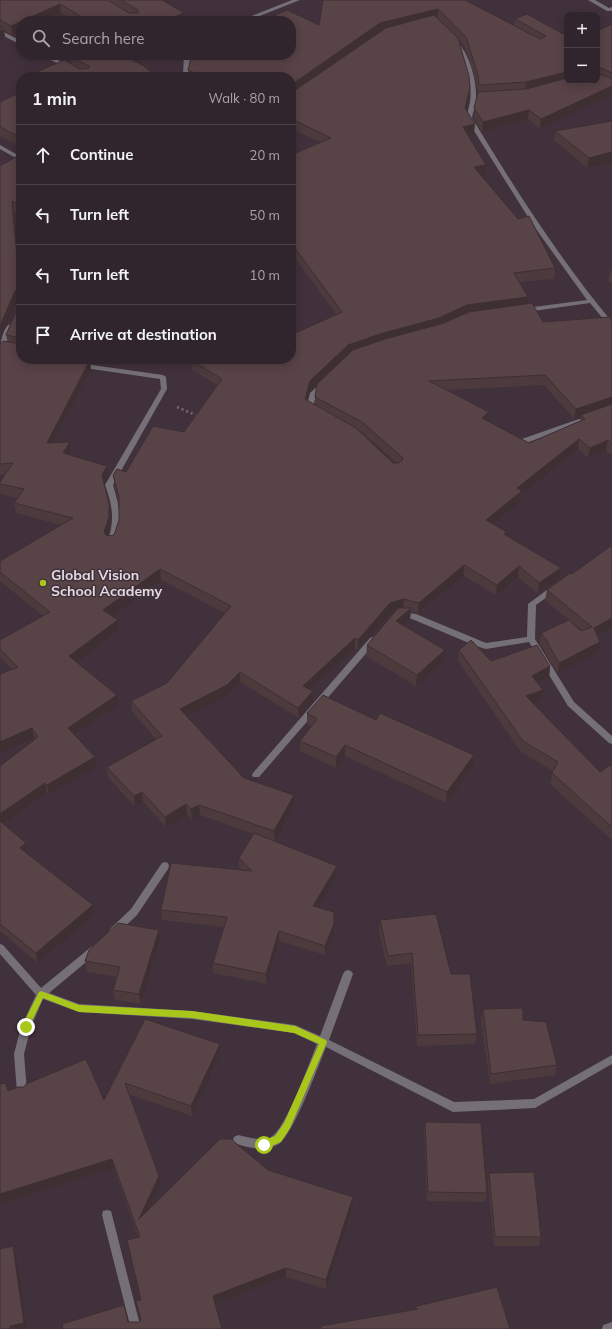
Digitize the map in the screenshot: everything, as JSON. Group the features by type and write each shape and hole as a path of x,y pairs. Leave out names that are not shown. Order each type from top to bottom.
{"street":[{"path":"255,16 298,0"},
{"path":"591,0 609,10 612,8"},
{"path":"0,32 16,40"},
{"path":"450,37 461,47 473,85 474,98 469,118 504,176 591,301 612,326"},
{"path":"54,60 77,72"},
{"path":"186,72 187,60"},
{"path":"474,98 481,98"},
{"path":"0,147 16,156"},
{"path":"521,311 591,301"},
{"path":"3,349 12,322"},
{"path":"80,364 163,377 164,389 109,485 115,503 117,528 111,543"},
{"path":"315,412 309,409 313,393 329,378"},
{"path":"521,442 590,418"},
{"path":"563,581 532,604 531,640 571,704 612,741"},
{"path":"394,616 403,614 413,616 486,646 531,640"},
{"path":"256,775 378,634"},
{"path":"22,1092 19,1054 26,1027 41,994 103,941 134,912 165,866"},
{"path":"0,948 41,994 79,1008 192,1015 295,1029 346,1052 453,1108 535,1103 612,1059"},
{"path":"238,1140 264,1145 278,1139 287,1125 323,1042 348,974"},
{"path":"107,1215 136,1329"},
{"path":"607,1329 612,1327"}],"path":[{"path":"156,403 163,401 199,416"}],"building":[{"path":"0,0 108,0 129,13 138,13 138,10 121,0 162,0 184,13 176,16 80,16 60,4 33,16 16,16 16,24 11,26 0,20"},
{"path":"323,0 465,0 540,39 546,36 515,19 527,14 564,34 564,73 526,82 479,85 478,75 466,37 438,9 380,23 296,82 296,72 192,72 188,70 191,60 296,60 296,16 273,16 287,10 319,25"},
{"path":"434,15 458,38 469,76 470,88 465,108 475,124 463,127 486,165 474,167 518,219 529,216 555,268 514,273 528,297 467,305 439,318 380,334 348,345 310,381 305,399 356,428 393,463 398,463 403,460 402,457 362,422 315,397 317,384 353,350 385,339 444,323 469,312 532,303 543,322 610,317 612,322 612,397 576,409 545,375 429,381 489,412 482,418 529,443 585,419 581,415 612,404 612,444 608,440 590,448 579,439 517,488 522,491 486,520 507,532 504,534 561,568 539,583 519,566 497,585 464,565 419,603 404,599 390,603 358,640 355,638 303,686 313,691 298,708 240,672 227,685 180,709 244,778 294,795 274,831 199,805 191,809 186,804 165,817 142,792 134,796 107,767 162,736 131,701 167,683 231,606 160,569 103,610 118,620 69,656 117,695 68,728 95,757 47,785 45,783 0,814 0,766 38,737 32,728 0,742 0,674 18,667 0,649 0,640 50,612 0,572 0,561 73,518 14,503 24,489 0,484 13,463 0,464 0,344 3,341 16,343 16,364 88,364 47,443 70,442 63,453 107,466 102,475 109,504 109,517 104,532 107,536 114,535 119,520 119,497 113,475 117,469 126,472 153,426 184,432 222,379 198,364 296,364 296,333 342,312 296,249 296,153 331,138 296,121 296,90 386,28"},
{"path":"612,24 612,73 600,67 600,30"},
{"path":"64,60 80,69 89,68 89,66 77,60 132,60 144,66 151,72 37,72"},
{"path":"600,74 612,79 612,86 541,119 529,110 483,122 474,108 478,92 526,89 564,79 564,84 600,84"},
{"path":"16,94 16,135 0,127 0,102"},
{"path":"612,121 612,152 589,158 555,131"},
{"path":"16,157 16,203 12,201 16,245 16,291 0,326 0,166"},
{"path":"16,312 16,337 6,335"},
{"path":"612,545 612,618 594,628 600,642 559,663 548,642 541,633 569,620 581,631 592,627 547,590"},
{"path":"398,608 411,608 396,621 445,650 417,675 367,645"},
{"path":"471,640 491,661 537,645 550,666 532,676 543,690 526,696 600,772 610,765 612,767 612,827 552,773 558,762 523,741 459,650"},
{"path":"323,695 376,720 380,713 474,755 447,792 345,745 336,757 300,741 317,719 307,713"},
{"path":"0,821 26,843 20,848 93,905 36,953 0,924"},
{"path":"254,833 337,866 313,906 334,912 334,924 325,946 279,931 266,974 213,963 227,917 161,910 171,863 252,871 239,858"},
{"path":"436,914 451,974 470,974 477,1034 418,1035 412,953 388,956 380,920"},
{"path":"118,923 159,930 139,994 113,990 120,967 85,961 89,950"},
{"path":"523,1008 523,1020 546,1022 557,1065 491,1074 483,1009"},
{"path":"145,1019 220,1044 191,1106 125,1083 159,1176 139,1219 220,1139 231,1139 268,1170 353,1197 326,1280 286,1268 213,1296 222,1329 63,1329 62,1324 124,1305 128,1322 139,1322 141,1320 136,1301 141,1300 127,1240 140,1237 112,1159 0,1194 0,1084 6,1083 8,1091 18,1087 24,1087 26,1084 86,1059 104,1100"},
{"path":"425,1122 481,1123 487,1193 428,1192"},
{"path":"534,1172 541,1237 495,1237 489,1173"},
{"path":"13,1246 24,1323 10,1326 10,1329 0,1329 0,1249"},
{"path":"497,1287 510,1329 321,1329 321,1326 418,1309 413,1307"}],"place":[{"name":"Global Vision School Academy","path":"43,583"}],"route":[{"path":"26,1027 41,994 79,1008 192,1015 295,1029 323,1042 287,1125 278,1139 264,1145"}]}
